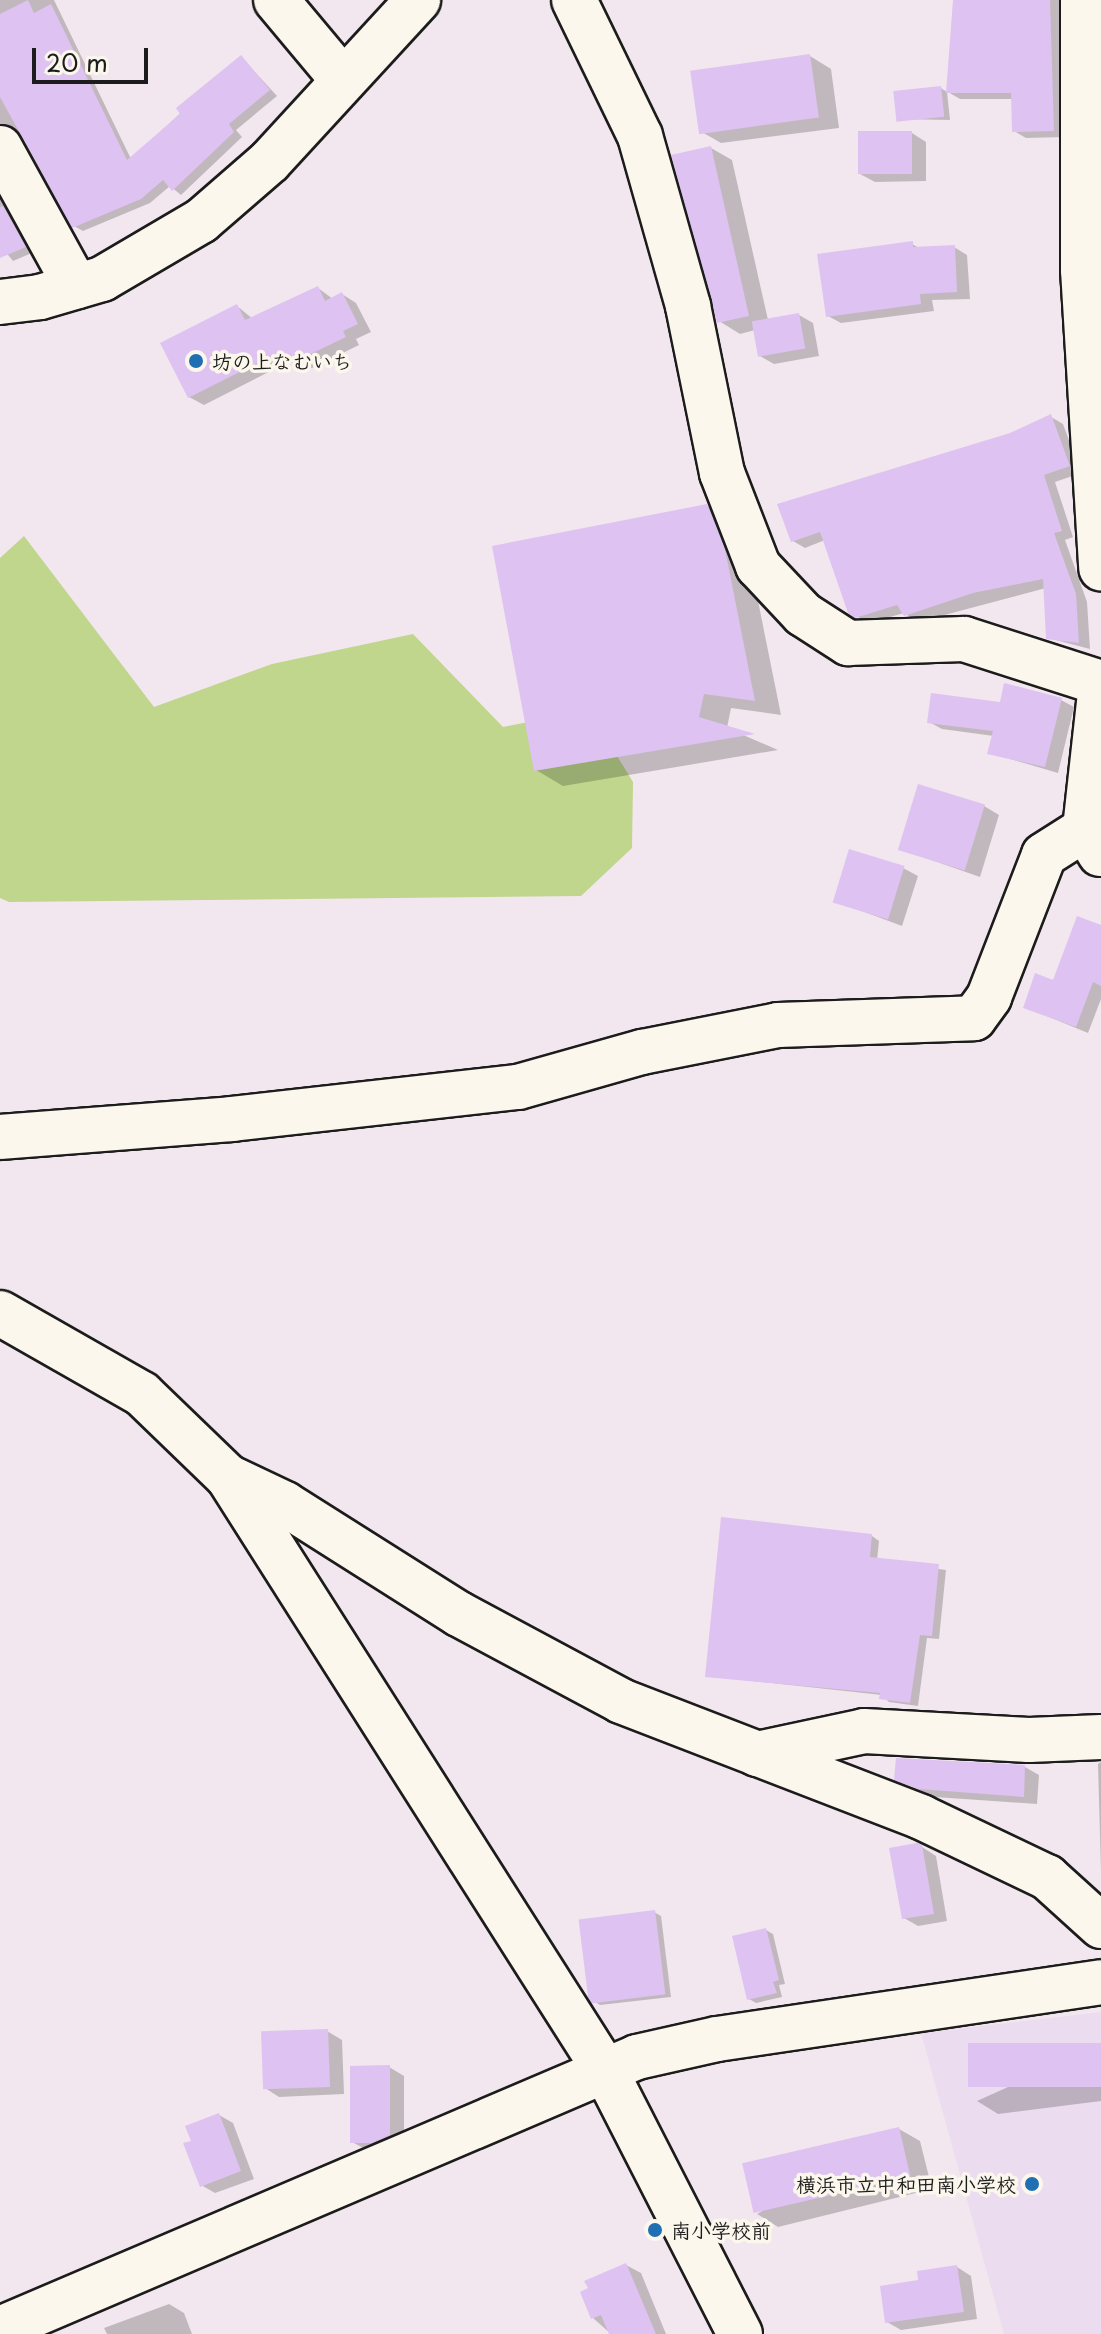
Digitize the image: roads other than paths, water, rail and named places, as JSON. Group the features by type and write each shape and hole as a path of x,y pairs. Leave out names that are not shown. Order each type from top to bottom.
{"street":[{"path":"276,0 342,79"},
{"path":"0,302 76,286 140,260 201,221 270,161 342,79 418,0"},
{"path":"0,1137 232,1119 518,1087 642,1052 778,1025 974,1018 989,997 1044,855 1096,837 1101,684 964,639 848,643 803,614 758,566 722,473 688,306 640,136 574,0"},
{"path":"1083,0 1092,87 1092,269 1101,568"},
{"path":"0,148 76,286"},
{"path":"0,1313 142,1394 228,1477 606,2072 740,2334"},
{"path":"228,1477 285,1504 459,1614 621,1701 921,1817 1047,1877 1101,1926"},
{"path":"757,1754 864,1731 1029,1740 1101,1737"},
{"path":"0,2329 637,2057 717,2039 1101,1982"}],"place":[{"name":"坊の上なむいち","path":"196,361"},
{"name":"横浜市立中和田南小学校","path":"1032,2184"},
{"name":"南小学校前","path":"655,2230"}]}
